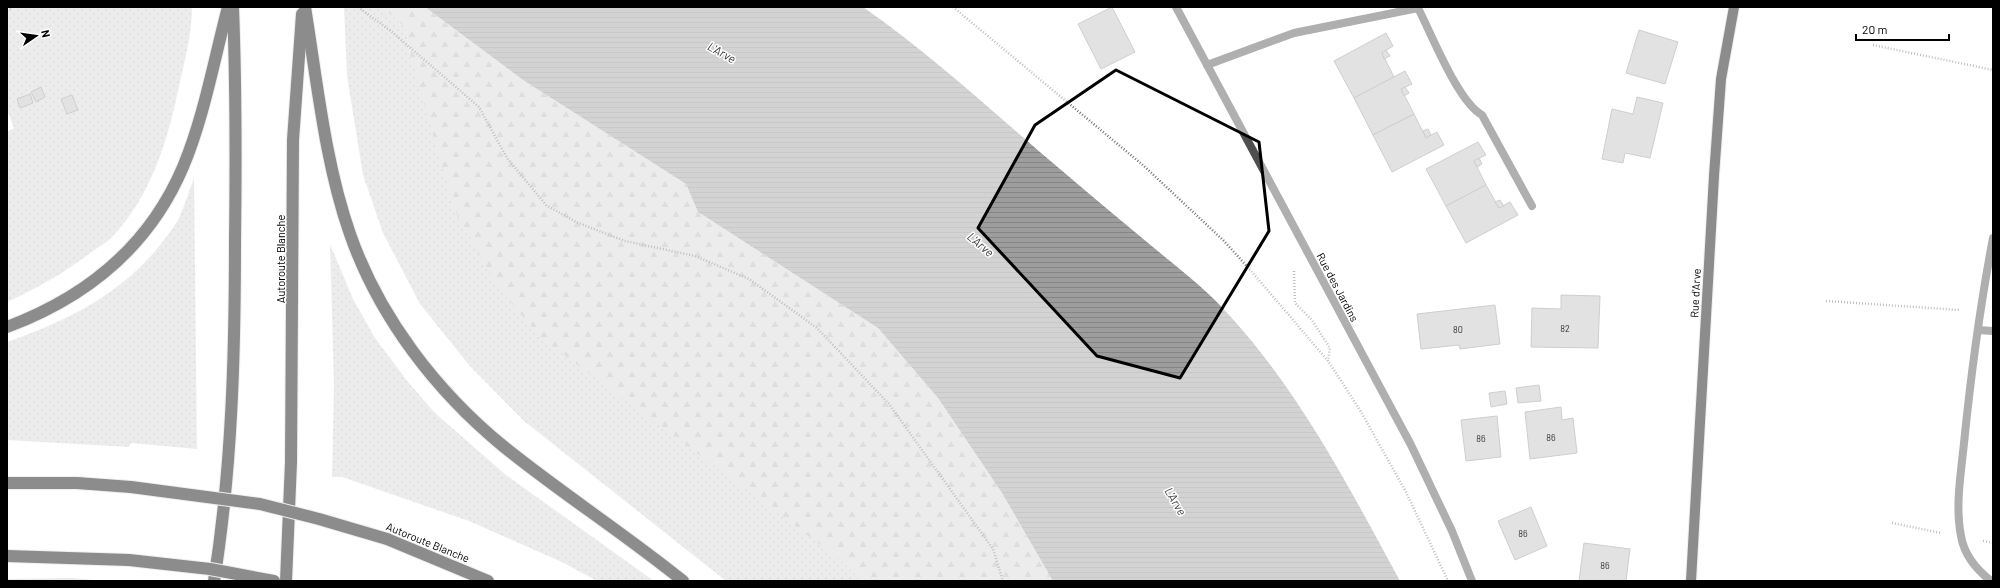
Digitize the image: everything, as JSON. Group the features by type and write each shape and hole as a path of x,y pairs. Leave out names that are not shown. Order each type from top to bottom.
{"highway":[{"name":"Autoroute Blanche","path":"286,581 291,462 293,140 305,36 302,7"},
{"path":"305,7 305,36 333,170 350,233 373,288 397,329 450,395 504,447 651,555 683,581"},
{"path":"7,327 52,308 77,294 121,259 153,222 183,166 200,116 230,8"},
{"path":"214,581 220,542 225,488 234,363 236,125 230,8"},
{"name":"Autoroute Blanche","path":"7,483 77,484 131,487 260,504 326,520 387,539 488,581"},
{"path":"7,556 129,560 210,569 274,581"}],"main road":[{"name":"Rue d'Arve","path":"1692,581 1714,176 1721,79 1734,7"}],"street":[{"name":"Rue des Jardins","path":"1176,7 1411,445 1452,532 1472,581"},
{"path":"1208,65 1294,33 1418,8 1461,94 1474,111 1482,115 1532,206"},
{"path":"1990,581 1979,570 1967,552 1961,538 1958,521 1962,468 1980,311 1993,238"},
{"path":"1978,330 1993,331"}],"path":[{"path":"7,10 13,7"},
{"path":"358,7 392,32 479,107 507,158 546,205 576,222 625,241 695,256 749,279 817,328 893,411 993,549 1003,581"},
{"path":"953,7 1144,166 1224,241 1328,361 1360,410 1406,492 1448,581"},
{"path":"1873,45 1993,70"},
{"path":"1311,259 1296,266 1293,275 1295,303 1311,319 1330,348 1328,361"},
{"path":"1826,301 1980,311"}],"highlighted area":[{"path":"1116,70 1259,142 1269,231 1180,378 1097,356 978,228 1035,125"}],"green space":[{"path":"13,7 192,7 192,18 174,111 162,149 147,187 126,221 106,242 73,266 30,291 7,302 7,132 14,128 7,110 7,10"},
{"path":"344,7 382,7 406,28 410,54 841,560 862,581 726,581 524,421 469,365 420,304 383,233 363,175 347,76"},
{"path":"382,7 425,7 523,80 686,184 698,212 878,328 938,398 1002,493 1053,581 862,581 841,560 540,337 497,286 454,209 410,54 406,28"},
{"path":"194,178 197,449 131,443 129,447 7,440 7,342 49,326 88,306 124,281 140,267 156,250 179,218"},
{"path":"330,244 353,299 375,338 408,382 435,413 506,475 654,581 597,581 564,563 469,521 342,477 332,477 334,386"},
{"path":"72,578 105,581 7,581 7,579"}],"water":[{"name":"L'Arve","path":"425,7 863,7 916,46 1207,292 1223,308 1256,346 1302,410 1343,477 1400,581 1053,581 1002,493 938,398 878,328 698,212 686,184 523,80"}],"building":[{"path":"1112,7 1135,52 1101,69 1078,24"},
{"path":"1639,30 1678,42 1665,84 1626,73"},
{"path":"1386,33 1393,46 1382,53 1394,77 1354,98 1334,61"},
{"path":"1386,50 1390,56 1384,59 1382,53"},
{"path":"1405,71 1412,84 1401,89 1414,114 1373,135 1354,98"},
{"path":"41,87 45,97 36,102 31,92"},
{"path":"1405,87 1409,93 1404,96 1401,89"},
{"path":"30,94 33,103 20,108 17,99"},
{"path":"72,95 78,110 67,114 61,99"},
{"path":"1637,97 1663,103 1650,158 1625,153 1623,163 1602,159 1612,109 1633,114"},
{"path":"1414,114 1426,138 1437,132 1444,145 1392,172 1373,135"},
{"path":"1428,129 1431,135 1426,138 1423,131"},
{"path":"1478,142 1486,155 1474,161 1486,185 1446,206 1426,169"},
{"path":"1479,158 1482,164 1477,167 1474,161"},
{"path":"1486,185 1499,208 1510,202 1518,215 1466,243 1446,206"},
{"path":"1500,200 1504,206 1499,208 1495,202"},
{"path":"1561,295 1600,296 1598,348 1531,347 1532,308 1561,309"},
{"path":"1495,305 1500,344 1460,349 1459,345 1421,349 1417,314"},
{"path":"1539,385 1541,401 1518,403 1516,388"},
{"path":"1505,391 1507,404 1491,407 1489,393"},
{"path":"1561,407 1562,420 1573,418 1577,453 1530,459 1525,412"},
{"path":"1497,416 1501,457 1466,461 1461,420"},
{"path":"1531,507 1547,546 1515,560 1498,521"},
{"path":"1584,543 1630,549 1626,581 1579,581"}]}
